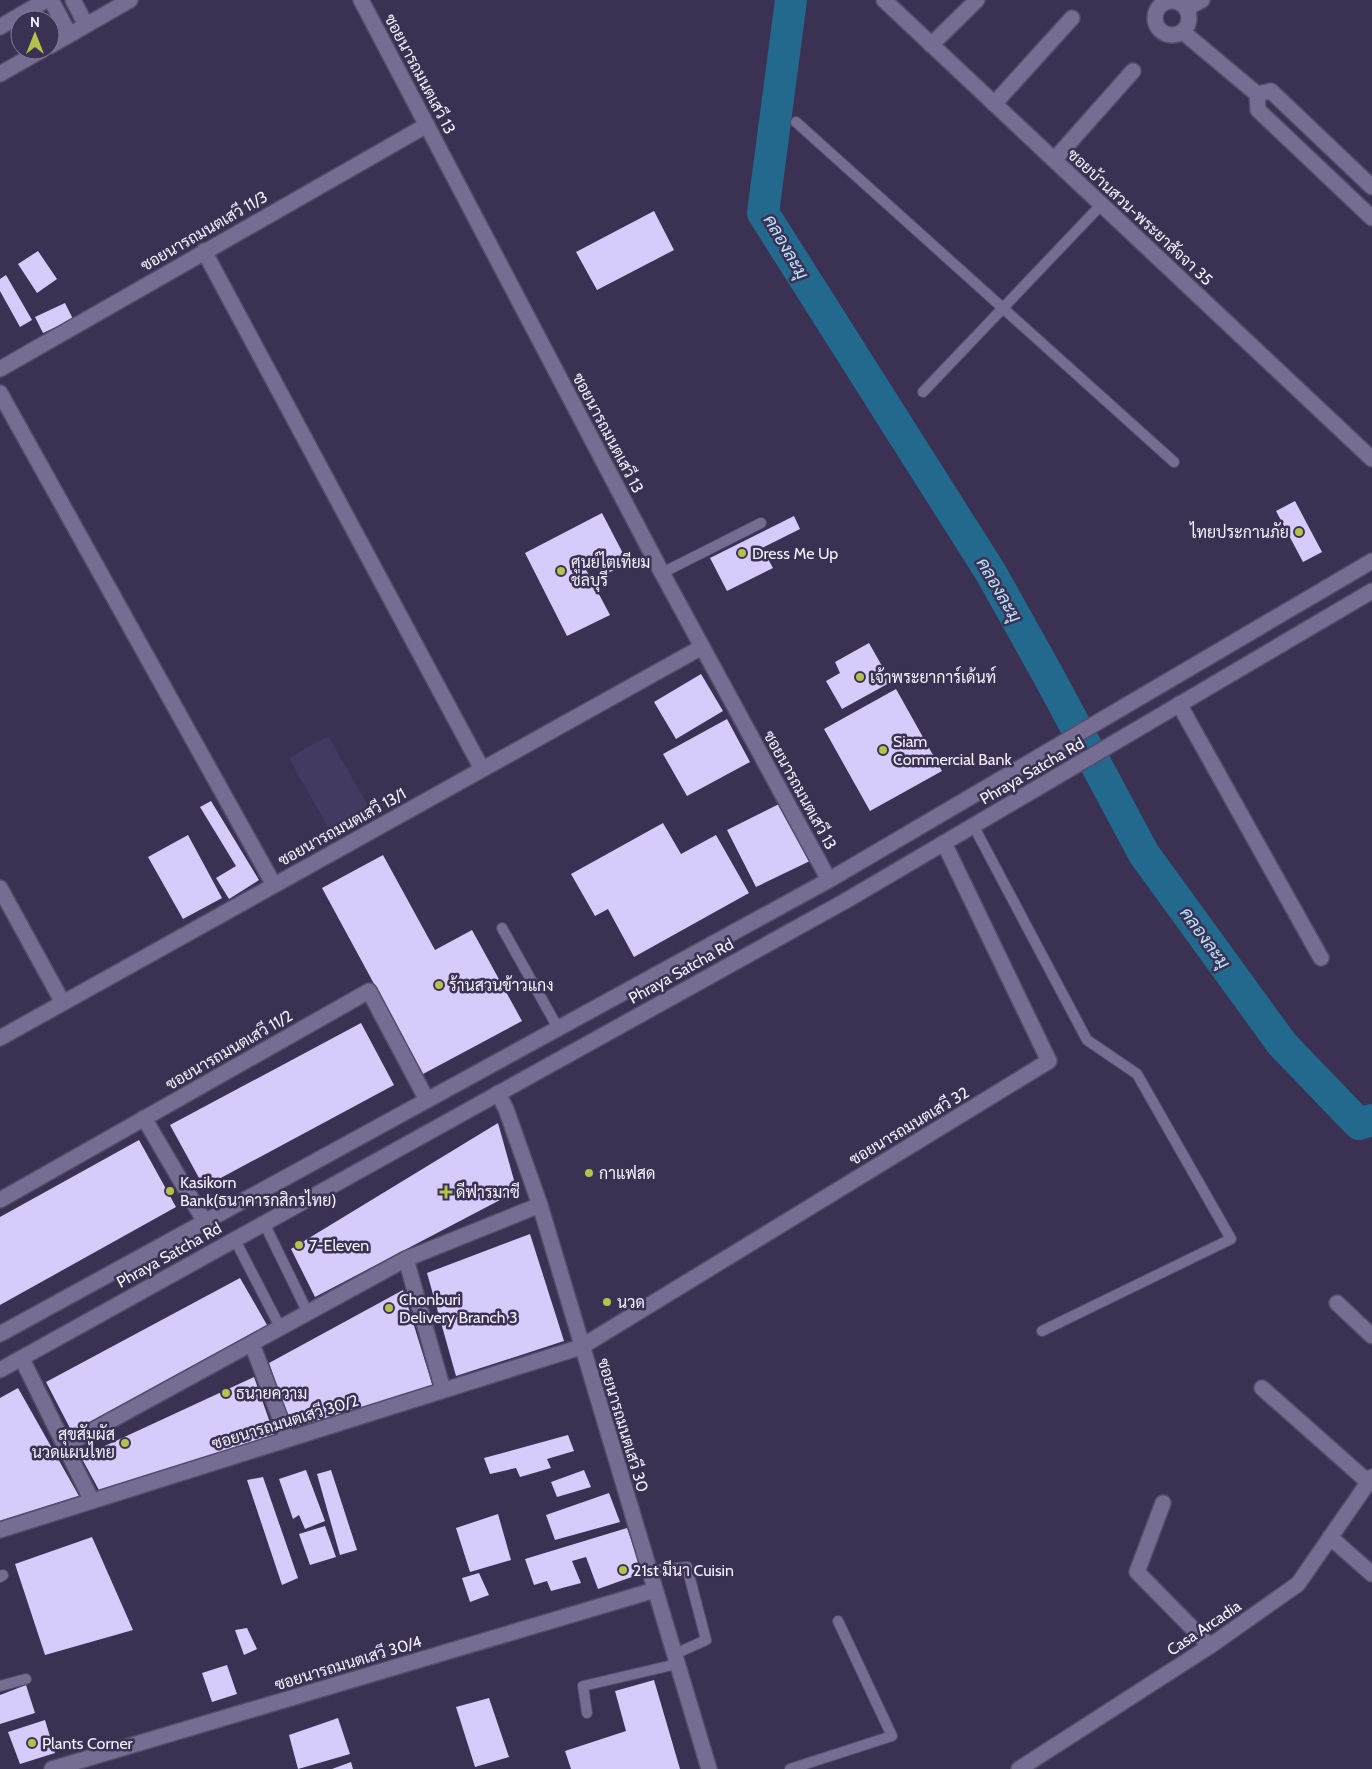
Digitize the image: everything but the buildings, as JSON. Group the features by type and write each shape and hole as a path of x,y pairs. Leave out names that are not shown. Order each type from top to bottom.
{"street":[{"path":"0,27 46,0"},
{"path":"51,0 69,34"},
{"path":"73,0 86,25"},
{"path":"60,40 130,0"},
{"name":"ซอยนารถมนตเสวี 13","path":"361,0 662,573 829,880"},
{"name":"ซอยบ้านสวน-พระยาสัจจา 35","path":"884,0 1372,459"},
{"path":"931,45 977,0"},
{"path":"1186,9 1202,0"},
{"path":"1166,2 1176,2 1186,9 1189,23 1183,32 1172,36 1161,32 1155,22 1155,16 1161,5 1166,2"},
{"path":"994,104 1072,18"},
{"path":"1183,32 1257,94 1258,110 1372,218"},
{"path":"0,74 24,60"},
{"path":"1054,160 1132,71"},
{"path":"1257,94 1271,91 1372,187"},
{"name":"ซอยนารถมนตเสวี 11/3","path":"0,368 427,125"},
{"path":"1313,162 1328,145"},
{"path":"204,251 482,770"},
{"path":"0,393 274,885"},
{"name":"Phraya Satcha Rd","path":"0,1334 829,880 1372,561"},
{"name":"Phraya Satcha Rd","path":"0,1370 234,1238 830,909 1372,591"},
{"name":"ซอยนารถมนตเสวี 13/1","path":"0,1038 702,647"},
{"path":"1179,704 1322,958"},
{"name":"ซอยนารถมนตเสวี 32","path":"581,1347 1049,1061 944,843"},
{"path":"0,888 63,1003"},
{"name":"ซอยนารถมนตเสวี 11/2","path":"0,1200 369,991 427,1100"},
{"name":"ซอยนารถมนตเสวี 30","path":"498,1093 506,1109 540,1205 709,1769"},
{"path":"144,1118 205,1222"},
{"path":"64,1446 406,1259 540,1205"},
{"path":"406,1259 443,1390"},
{"path":"1337,1303 1372,1336"},
{"path":"252,1344 288,1439"},
{"name":"ซอยนารถมนตเสวี 30/2","path":"0,1530 581,1347"},
{"path":"22,1359 92,1501"},
{"path":"1262,1388 1370,1479"},
{"name":"Casa Arcadia","path":"1019,1769 1210,1646 1298,1584 1370,1479"},
{"path":"1163,1503 1137,1572 1210,1646"},
{"path":"1330,1537 1372,1574"},
{"name":"ซอยนารถมนตเสวี 30/4","path":"52,1769 655,1590"}],"lane":[{"path":"796,122 1174,462"},
{"path":"923,392 1101,204"},
{"path":"662,573 761,523"},
{"path":"973,825 1087,1040 1137,1074 1231,1239 1042,1331"},
{"path":"502,928 558,1028"},
{"path":"264,1222 308,1313"},
{"path":"234,1238 280,1327"},
{"path":"587,1713 583,1686 676,1659 706,1640 687,1567 649,1571"},
{"path":"790,1769 892,1736 838,1621"},
{"path":"0,1686 26,1679"}],"shaded area":[{"path":"328,736 374,816 334,838 289,758"}],"waterway":[{"name":"คลองละมุ","path":"791,0 763,213 991,573 1144,854 1282,1044 1359,1124 1372,1120"}],"place":[{"name":"ไทยประกานภัย","path":"1299,532"},
{"name":"Dress Me Up","path":"742,553"},
{"name":"ศูนย์ไตเทียม ชลบุรี","path":"561,571"},
{"name":"เจ้าพระยาการ์เด้นท์","path":"860,677"},
{"name":"Siam Commercial Bank","path":"883,750"},
{"name":"ร้านสวนข้าวแกง","path":"439,985"},
{"name":"กาแฟสด","path":"589,1173"},
{"name":"Kasikorn Bank(ธนาคารกสิกรไทย)","path":"170,1191"},
{"name":"ดีฟารมาซี","path":"446,1192"},
{"name":"7-Eleven","path":"299,1245"},
{"name":"นวด","path":"607,1302"},
{"name":"Chonburi Delivery Branch 3","path":"389,1308"},
{"name":"ธนายความ","path":"226,1393"},
{"name":"สุขสัมผัส นวดแผนไทย","path":"125,1443"},
{"name":"21st มีนา Cuisin","path":"623,1570"},
{"name":"Plants Corner","path":"32,1743"}]}
